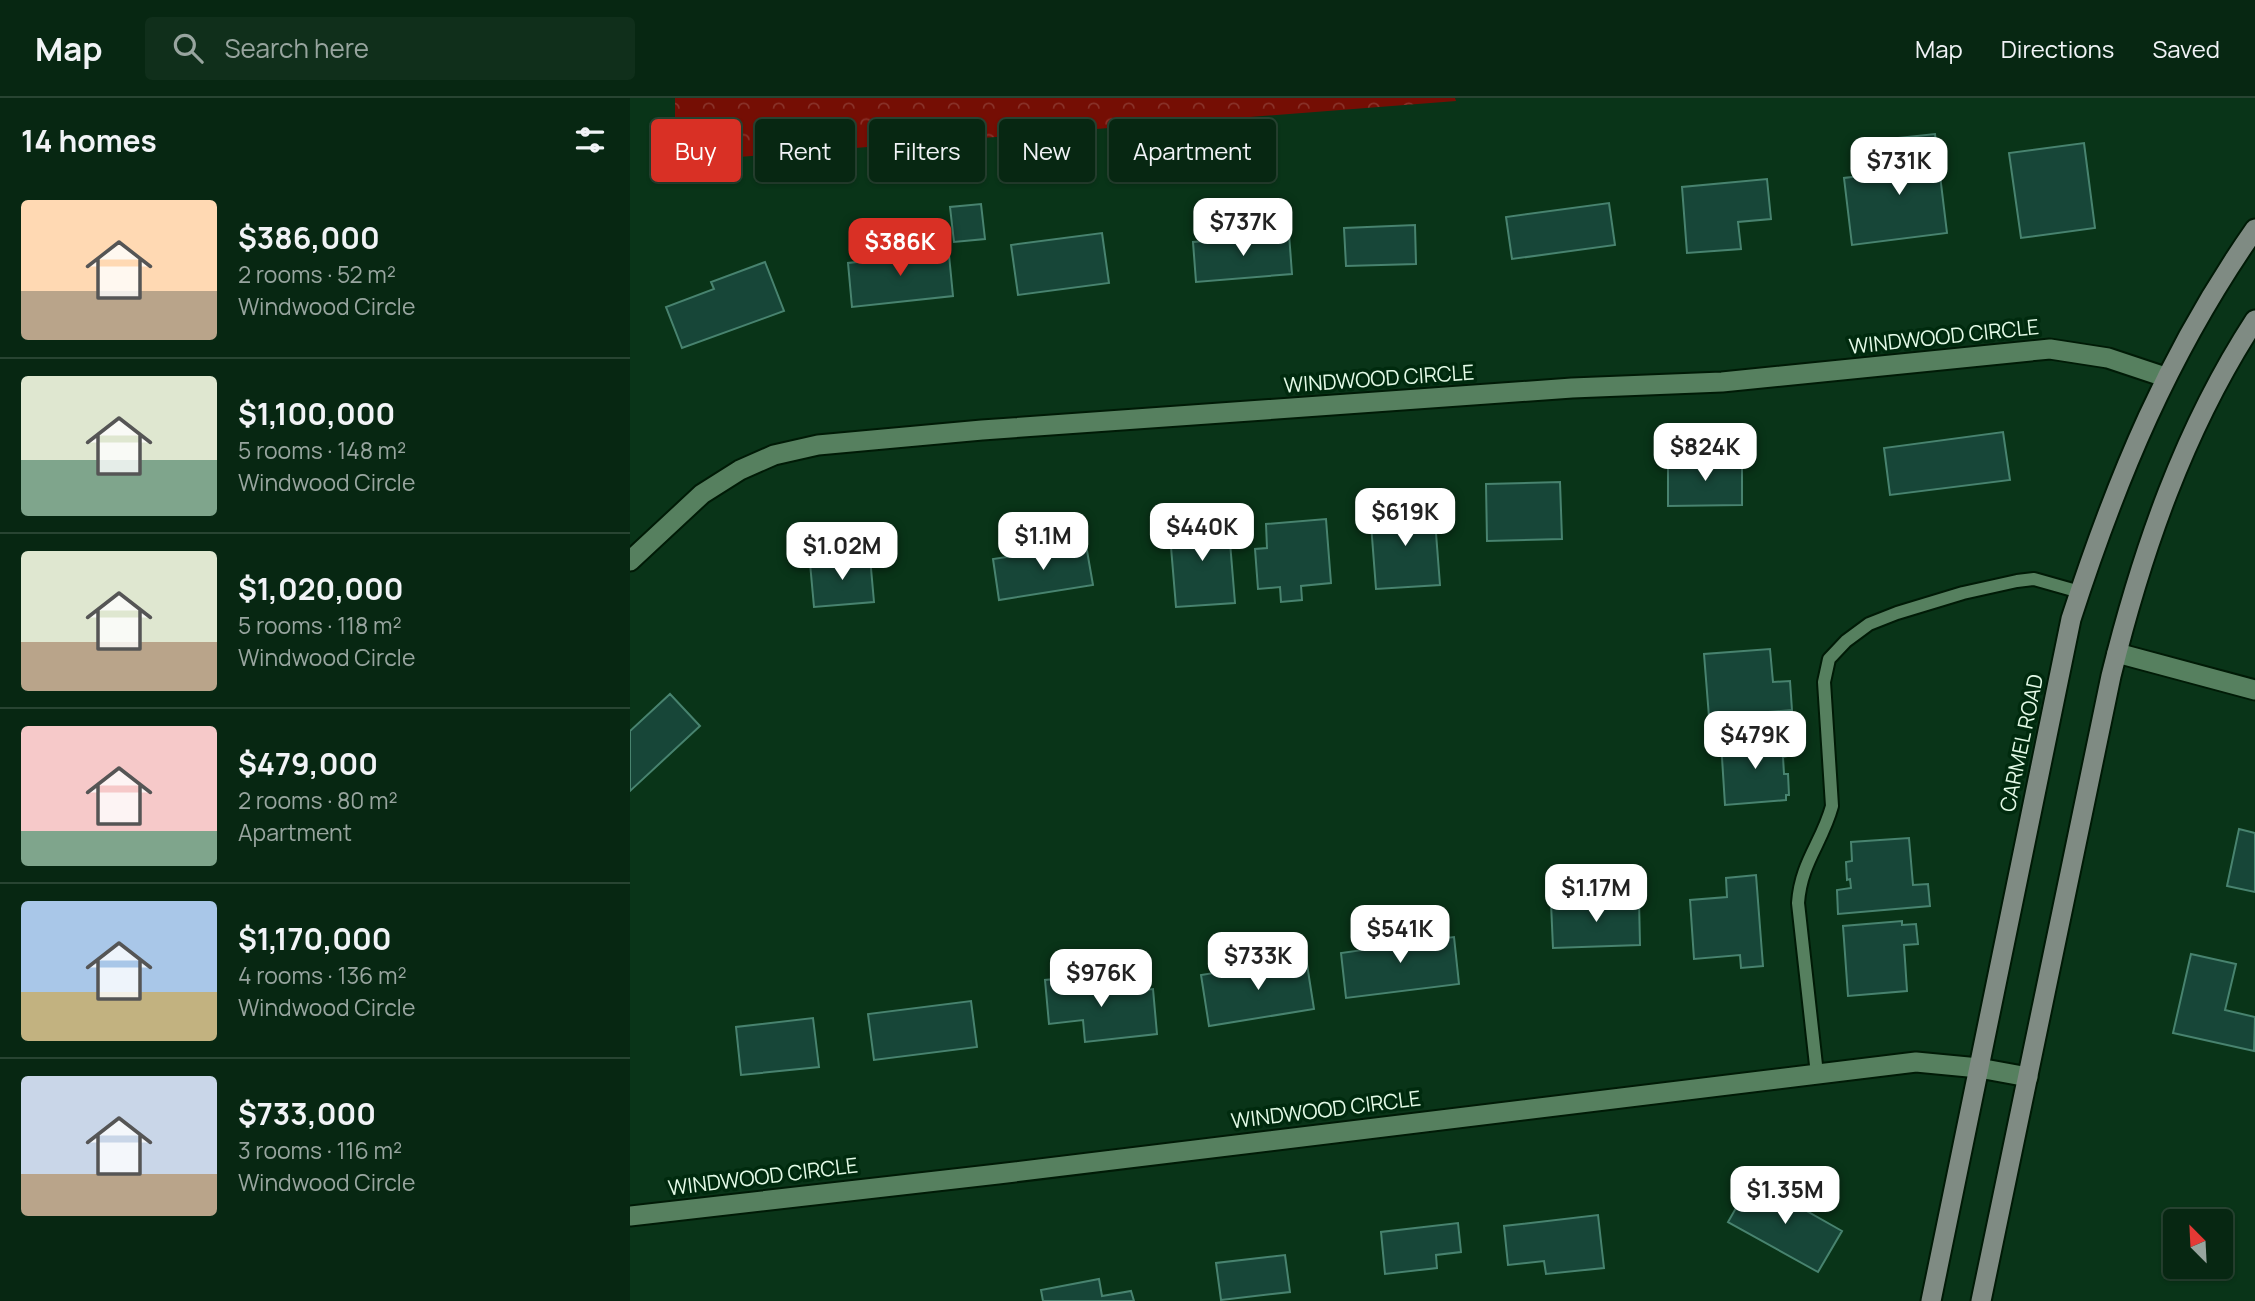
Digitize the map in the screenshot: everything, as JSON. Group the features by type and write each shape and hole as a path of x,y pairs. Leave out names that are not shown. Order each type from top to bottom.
{"main road":[{"name":"CARMEL ROAD","path":"1931,1301 2071,619 2100,531 2165,377 2232,261 2255,229"},
{"path":"1981,1301 2129,605 2178,466 2209,398 2255,320"}],"street":[{"name":"WINDWOOD CIRCLE","path":"630,561 702,494 740,470 774,455 818,445 1009,428 1572,388 1722,382 2050,349 2108,358 2165,377"},
{"path":"2117,653 2255,690"},
{"name":"WINDWOOD CIRCLE","path":"630,1216 1916,1062 1979,1068 2028,1077"}],"lane":[{"path":"1817,1074 1798,903 1799,882 1810,854 1827,825 1832,806 1824,682 1829,659 1846,641 1869,624 1963,593 2034,579 2080,592"}],"green space":[{"path":"675,98 1455,98 1456,101 1226,119 1109,119 1109,128 1095,129 1095,119 999,119 999,137 985,138 985,119 869,119 869,147 855,148 855,119 755,119 755,156 741,157 741,119 675,119"}],"building":[{"path":"1935,134 1947,233 1852,245 1844,178 1903,171 1899,138"},
{"path":"2084,143 2095,228 2021,238 2009,153"},
{"path":"1767,179 1771,219 1738,222 1741,249 1687,253 1682,187"},
{"path":"1609,203 1615,245 1512,259 1506,217"},
{"path":"981,204 985,239 954,242 950,207"},
{"path":"1415,225 1416,264 1346,266 1344,228"},
{"path":"1102,233 1109,283 1018,295 1011,245"},
{"path":"1289,234 1292,274 1196,282 1193,242"},
{"path":"924,245 926,257 949,255 953,296 852,307 848,263 894,258 893,248"},
{"path":"765,262 784,311 682,348 666,307 714,289 711,282"},
{"path":"2003,432 2010,480 1890,495 1884,448"},
{"path":"1742,460 1742,505 1668,506 1668,461"},
{"path":"1560,482 1562,539 1487,541 1486,484"},
{"path":"1434,507 1440,585 1376,589 1370,511"},
{"path":"1228,518 1235,603 1176,607 1169,523"},
{"path":"1326,519 1331,583 1301,586 1302,600 1281,602 1280,587 1258,589 1255,549 1267,548 1266,524"},
{"path":"1086,545 1093,585 999,600 993,559"},
{"path":"870,557 874,602 814,607 810,563"},
{"path":"1770,649 1773,682 1790,681 1792,710 1709,717 1704,654"},
{"path":"670,694 700,726 630,791 630,731"},
{"path":"1786,737 1788,756 1783,757 1784,774 1788,774 1789,795 1786,795 1786,800 1725,805 1721,742"},
{"path":"2239,829 2255,833 2255,892 2227,886"},
{"path":"1909,838 1913,885 1928,884 1930,906 1838,914 1837,890 1851,888 1850,879 1847,880 1846,862 1852,861 1851,842"},
{"path":"1756,875 1763,966 1741,968 1740,955 1694,959 1690,900 1727,897 1726,878"},
{"path":"1639,900 1640,945 1553,948 1551,903"},
{"path":"1902,921 1902,925 1916,924 1918,944 1904,945 1907,991 1848,996 1843,926"},
{"path":"1405,925 1407,943 1454,937 1459,984 1346,998 1341,953 1377,948 1375,929"},
{"path":"2191,954 2236,964 2225,1010 2255,1017 2254,1051 2173,1033"},
{"path":"1306,958 1314,1009 1209,1026 1201,975"},
{"path":"1095,975 1097,995 1153,989 1157,1034 1085,1042 1083,1020 1049,1024 1045,980"},
{"path":"971,1001 977,1047 874,1060 868,1014"},
{"path":"813,1018 819,1067 741,1075 736,1027"},
{"path":"1752,1180 1842,1231 1818,1272 1728,1222"},
{"path":"1598,1215 1604,1268 1546,1274 1544,1261 1508,1265 1504,1226"},
{"path":"1458,1223 1461,1252 1436,1255 1437,1268 1385,1274 1381,1232"},
{"path":"1285,1255 1290,1292 1221,1300 1216,1263"},
{"path":"1099,1279 1102,1296 1131,1291 1134,1301 1043,1301 1041,1290"}]}
